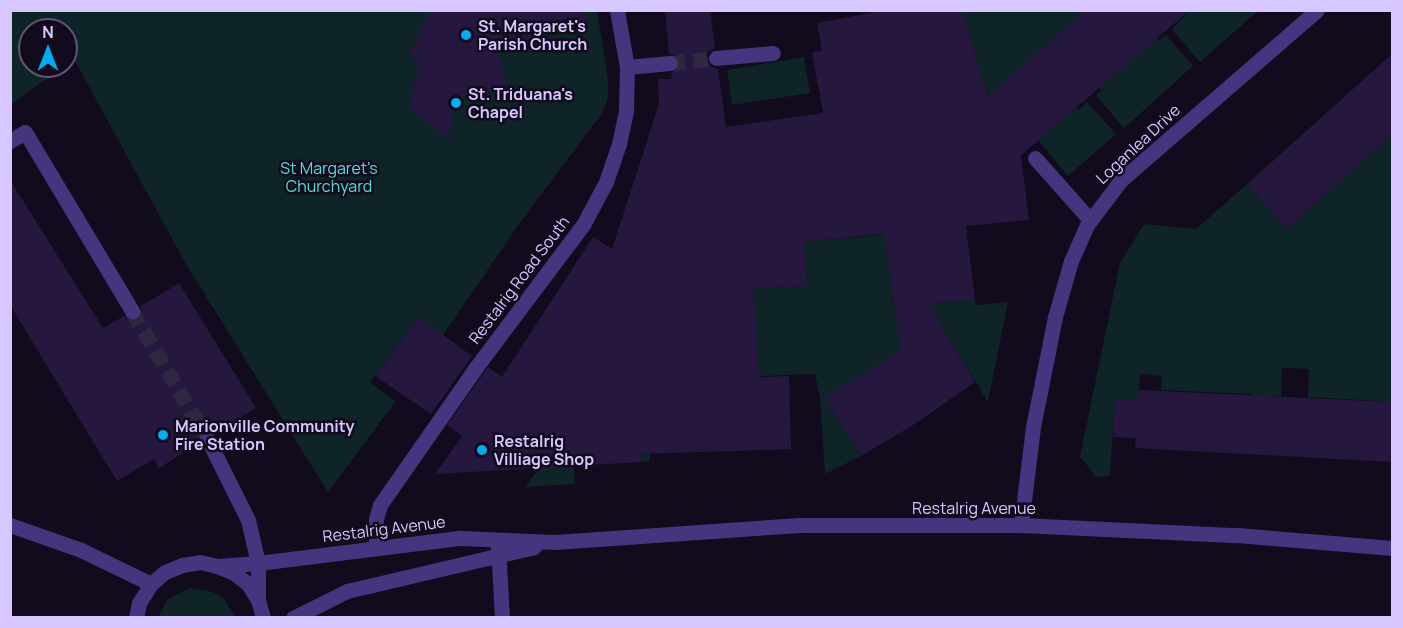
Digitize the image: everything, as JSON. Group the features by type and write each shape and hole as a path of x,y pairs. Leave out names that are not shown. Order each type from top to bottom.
{"street":[{"name":"Restalrig Road South","path":"376,547 376,519 380,505 594,207 609,175 626,110 627,67 617,10"},
{"name":"Loganlea Drive","path":"1022,525 1032,427 1056,317 1071,261 1090,220 1120,180 1317,10"},
{"path":"716,58 773,53"},
{"path":"627,67 670,63"},
{"path":"10,141 25,132 132,311"},
{"path":"1035,158 1090,220"},
{"path":"207,438 248,520 258,563 258,600 262,618"},
{"path":"10,525 81,550 151,584 139,603 136,618"},
{"name":"Restalrig Avenue","path":"292,618 347,591 498,547 799,525 1022,525 1237,535 1392,548"},
{"name":"Restalrig Avenue","path":"151,584 165,572 182,565 200,562 217,566 258,563 460,538 498,547"},
{"path":"498,547 502,618"},
{"path":"217,566 234,573 248,585 258,600"}],"green space":[{"name":"St Margaret's Churchyard","path":"10,11 597,11 608,79 608,98 602,113 524,217 443,335 419,317 370,382 395,402 328,492 186,264 78,66 78,18 18,18 18,78 48,78 11,104"},
{"path":"962,11 1093,11 1075,107 1078,110 1087,102 1116,134 1068,176 1037,139 993,112"},
{"path":"1189,11 1258,11 1200,62 1172,29"},
{"path":"1166,35 1193,66 1124,128 1096,95 1102,90 1099,88 1156,38 1159,40"},
{"path":"804,57 810,93 732,105 727,70"},
{"path":"1392,135 1392,432 1390,459 1376,458 1379,401 1308,397 1309,369 1282,368 1281,396 1265,396 1263,448 1249,447 1252,394 1161,390 1162,376 1140,374 1138,399 1115,399 1110,476 1096,477 1080,456 1120,263 1144,224 1196,229 1247,184 1287,229"},
{"path":"966,227 967,232 908,239 912,275 890,278 894,308 975,299 976,305 1008,302 988,402 949,338 935,346 929,335 899,353 905,364 875,381 868,371 840,388 846,399 832,408 861,456 825,474 820,399 815,374 654,380 645,388 650,461 642,462 638,403 621,404 620,390 586,393 586,406 569,408 575,484 525,487 556,446 562,402 544,390 560,368 572,374 592,377 607,373 621,362 630,348 633,331 631,320 755,311 754,289 807,286 804,242"},
{"path":"189,588 213,592 224,599 235,617 158,617 167,600"}],"building":[{"path":"430,10 585,10 587,20 496,48 508,87 456,99 448,140 415,112 409,113 419,61 409,56"},
{"path":"665,10 710,10 715,48 707,53 706,59 711,67 718,68 726,127 823,113 812,52 822,51 817,23 886,10 962,10 988,96 1086,10 1190,10 1021,155 1029,220 966,226 975,299 929,304 975,382 915,424 861,456 825,397 900,351 884,234 804,242 807,286 754,289 759,377 789,376 791,449 641,454 642,462 435,474 462,436 447,425 488,367 502,377 593,237 612,249 659,104 658,79 672,79 671,73 679,67 678,57 669,53"},
{"path":"1392,54 1392,135 1287,229 1247,184"},
{"path":"10,180 103,328 124,316 128,320 136,320 141,315 141,306 179,283 256,408 215,433 208,428 202,430 197,437 199,443 159,468 154,459 117,481 10,305"},
{"path":"419,317 472,356 431,414 375,376"},
{"path":"1138,390 1392,402 1392,462 1135,448 1136,438 1113,437 1115,399 1138,399"}],"tunnel":[{"path":"670,63 716,58"},
{"path":"132,311 207,438"}],"place":[{"name":"St. Margaret's Parish Church","path":"466,35"},
{"name":"St. Triduana's Chapel","path":"456,103"},
{"name":"Marionville Community Fire Station","path":"163,435"},
{"name":"Restalrig Villiage Shop","path":"482,450"}]}
